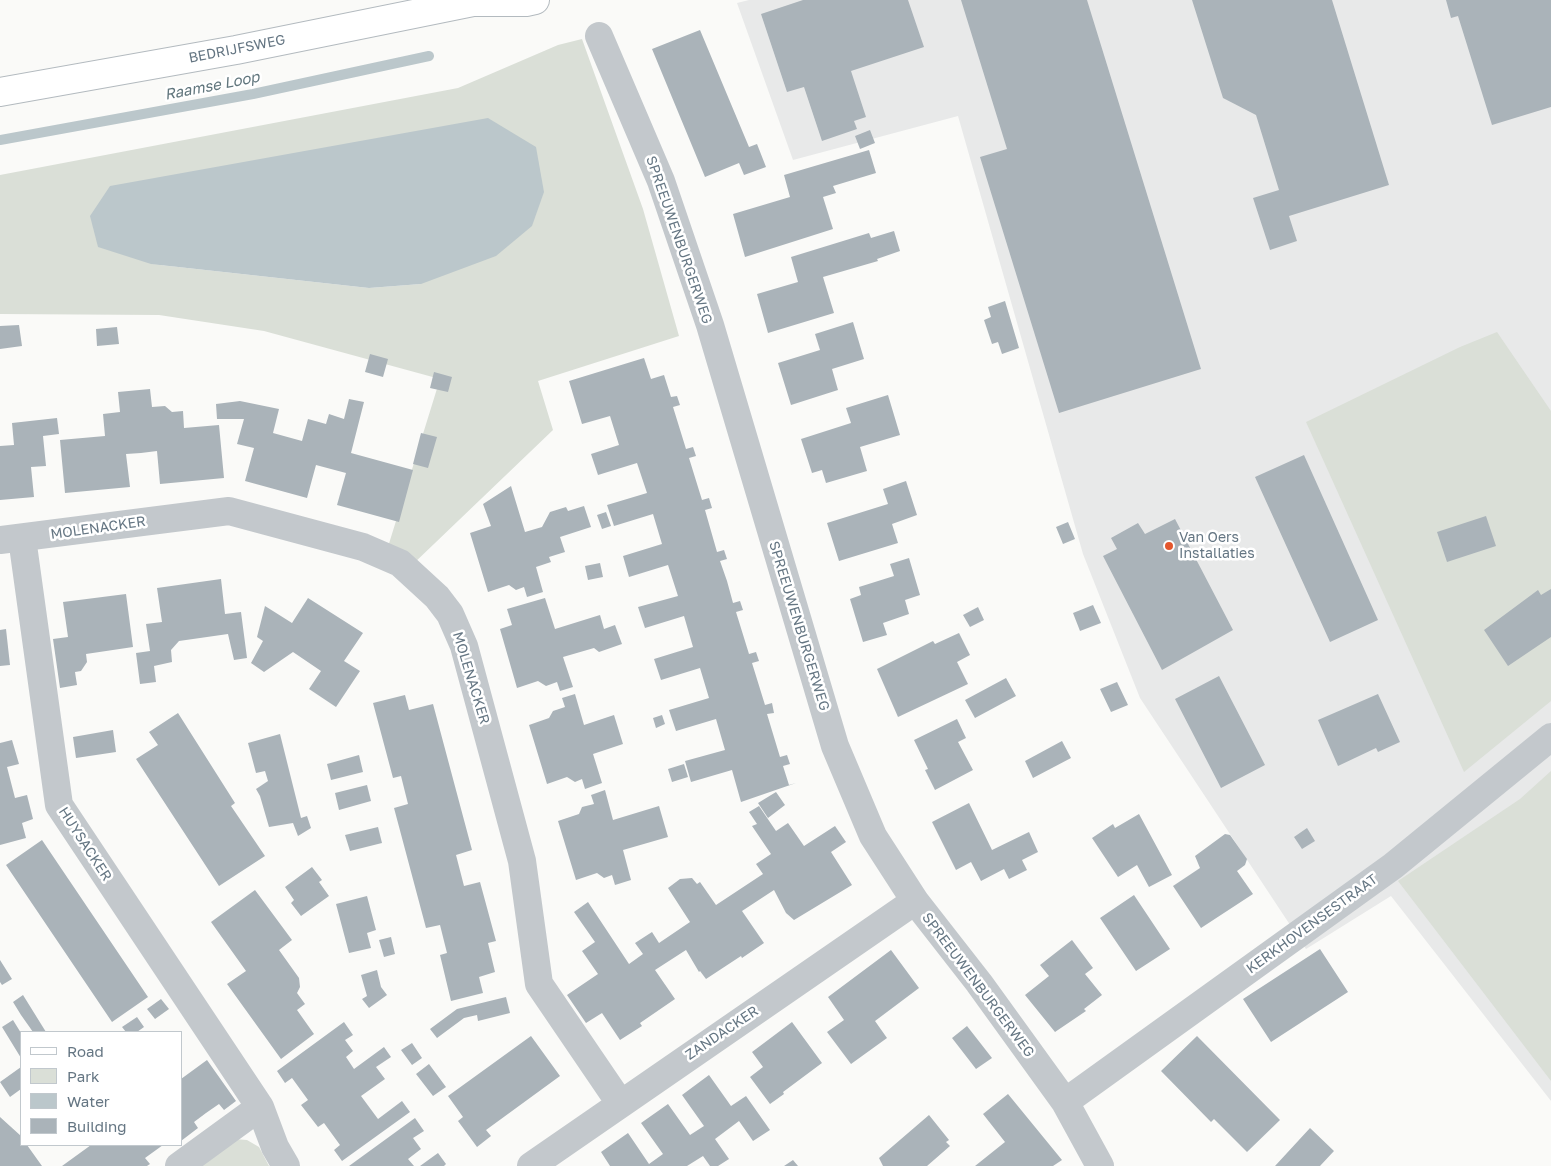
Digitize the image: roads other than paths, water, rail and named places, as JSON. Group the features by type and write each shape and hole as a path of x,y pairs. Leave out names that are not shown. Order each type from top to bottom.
{"main road":[{"name":"BEDRIJFSWEG","path":"0,92 236,50 462,2 526,2 535,0"}],"street":[{"name":"SPREEUWENBURGERWEG","path":"599,36 661,181 710,325 835,746 873,836 915,901 979,983 1066,1102 1100,1166"},
{"name":"MOLENACKER","path":"11,539 229,511 363,546 400,563 406,568 437,598 450,614 464,646 522,862 539,984 620,1103"},
{"name":"HUYSACKER","path":"11,539 59,805 260,1107"},
{"name":"KERKHOVENSESTRAAT","path":"1066,1102 1393,866 1551,737"},
{"name":"ZANDACKER","path":"531,1166 915,901"},
{"path":"179,1166 260,1107 275,1147 286,1166"}],"water":[{"path":"488,118 536,147 544,192 532,226 496,256 421,284 369,288 151,264 98,247 90,216 110,186"}],"waterway":[{"name":"Raamse Loop","path":"0,140 253,94 429,56"}],"place":[{"name":"Van Oers Installaties","path":"1169,546"}]}
